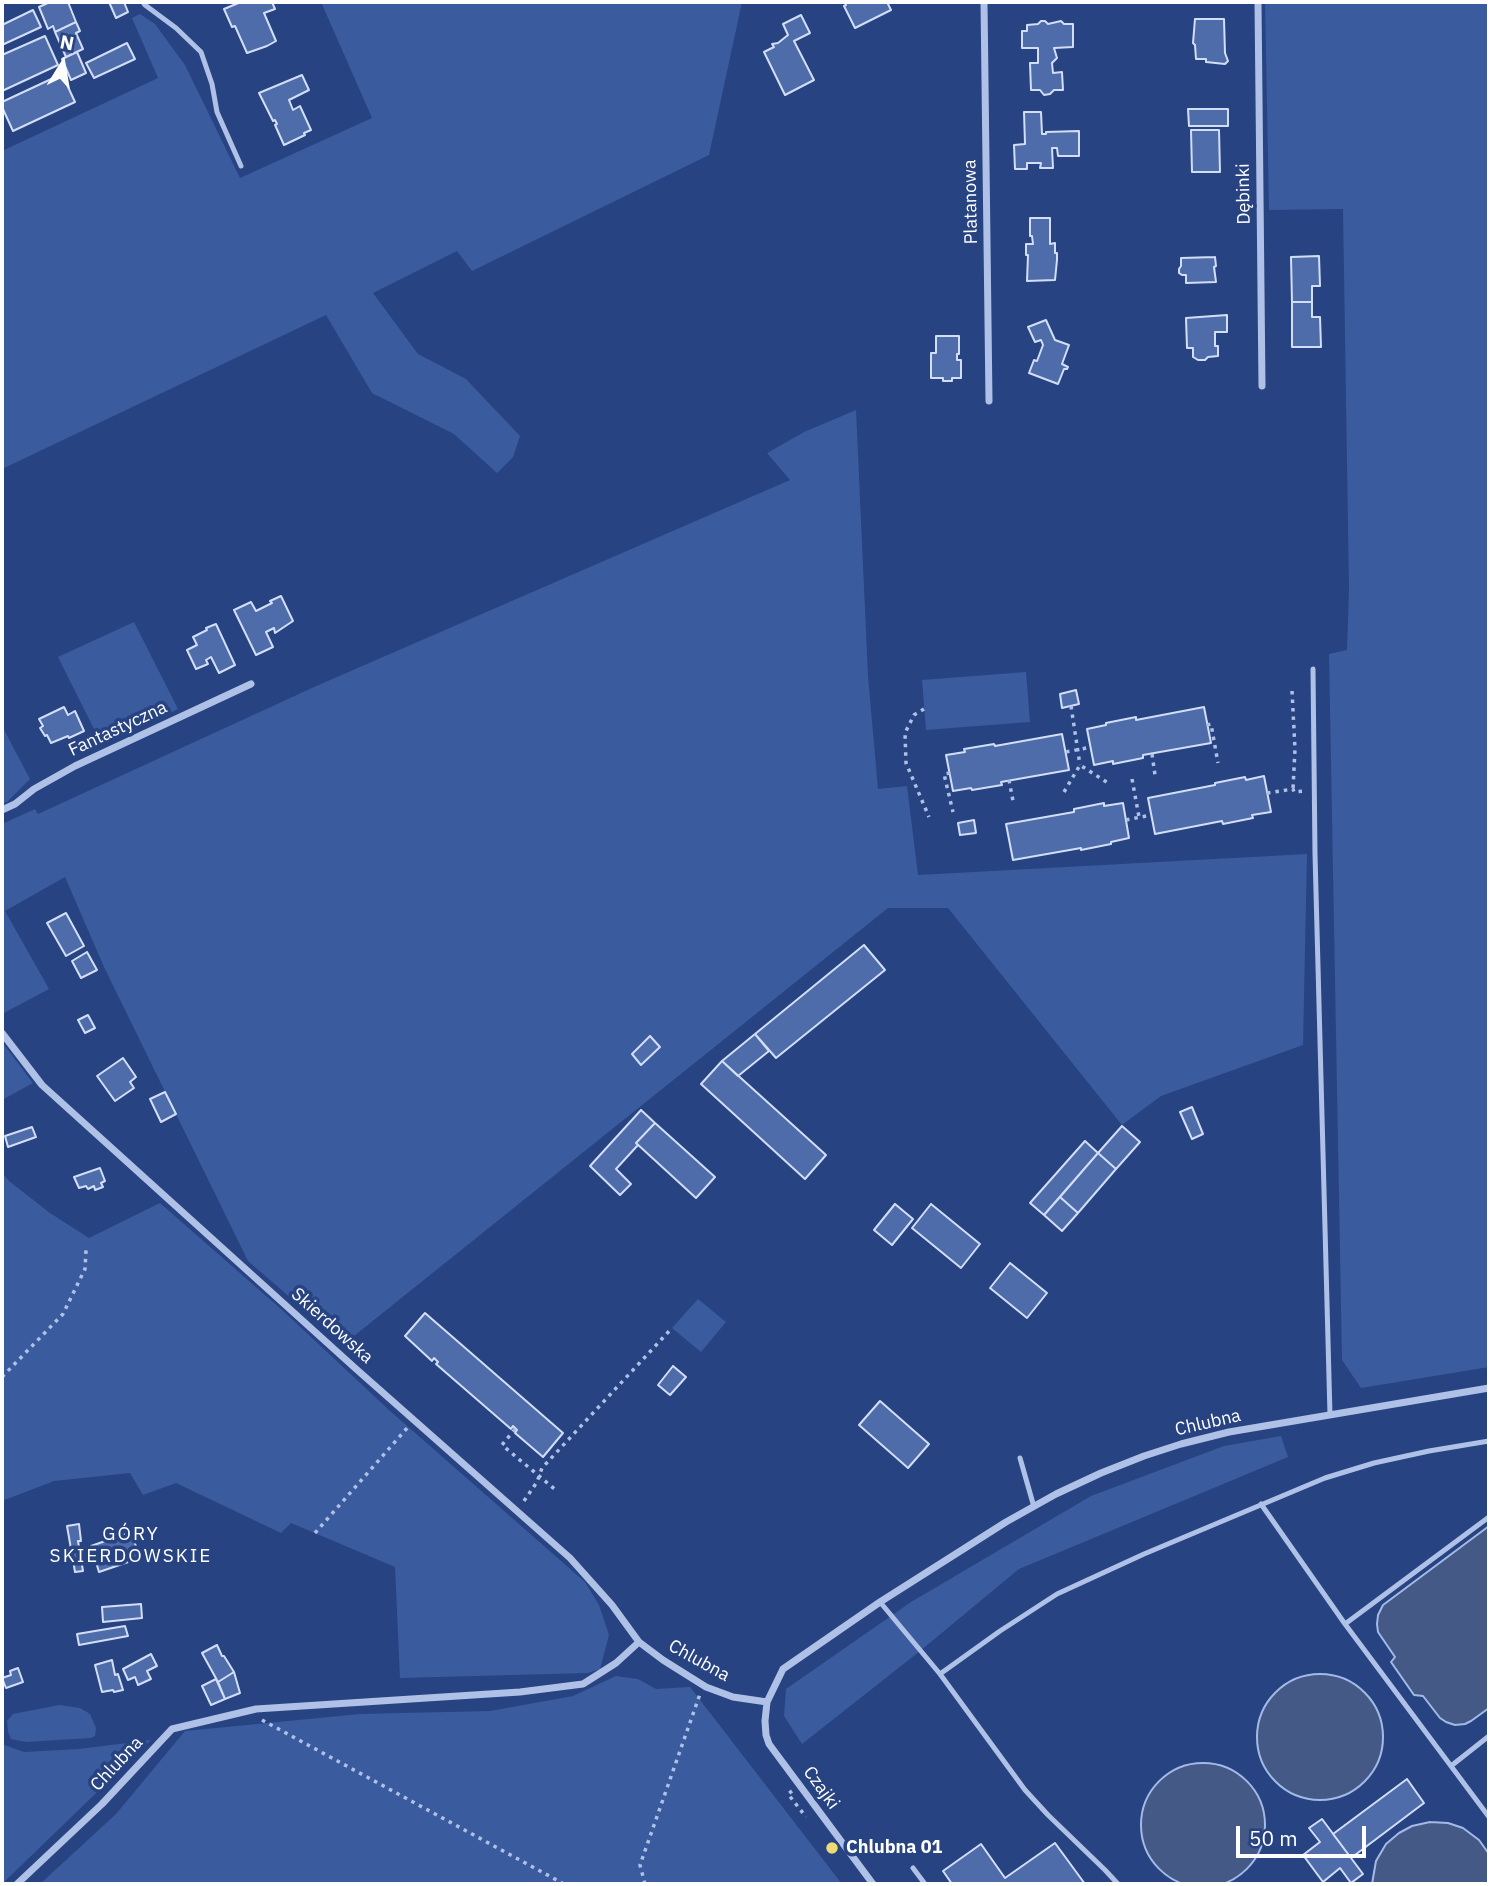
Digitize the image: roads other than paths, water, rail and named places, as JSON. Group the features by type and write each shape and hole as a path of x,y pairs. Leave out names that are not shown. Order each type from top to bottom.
{"street":[{"name":"Platanowa","path":"984,2 989,401"},
{"name":"Dębinki","path":"1258,2 1262,386"},
{"name":"Fantastyczna","path":"2,810 75,766 251,684"},
{"name":"Skierdowska","path":"2,1033 42,1085 570,1558 612,1605 639,1642"},
{"name":"Chlubna","path":"18,1884 102,1804 172,1729 256,1709 520,1692 583,1684 616,1663 639,1642 706,1687 733,1697 767,1702 783,1669 880,1602 1006,1522 1101,1473 1181,1444 1229,1432 1489,1388"},
{"name":"Czajki","path":"767,1702 765,1721 769,1744 873,1884"}],"lane":[{"path":"143,2 201,52 212,84 217,112 241,166"},
{"path":"1313,669 1330,1415"},
{"path":"940,1674 1010,1623 1057,1594 1088,1578 1261,1504 1325,1478 1374,1463 1489,1441"},
{"path":"1020,1458 1034,1507"},
{"path":"1261,1504 1345,1624 1489,1817"},
{"path":"1345,1624 1489,1517"},
{"path":"880,1602 940,1674 1025,1790 1118,1884"},
{"path":"1451,1766 1489,1736"},
{"path":"913,1868 925,1884"}],"place":[{"name":"Chlubna 01","path":"832,1848"}],"district":[{"name":"GÓRY SKIERDOWSKIE","path":"131,1546"}]}
